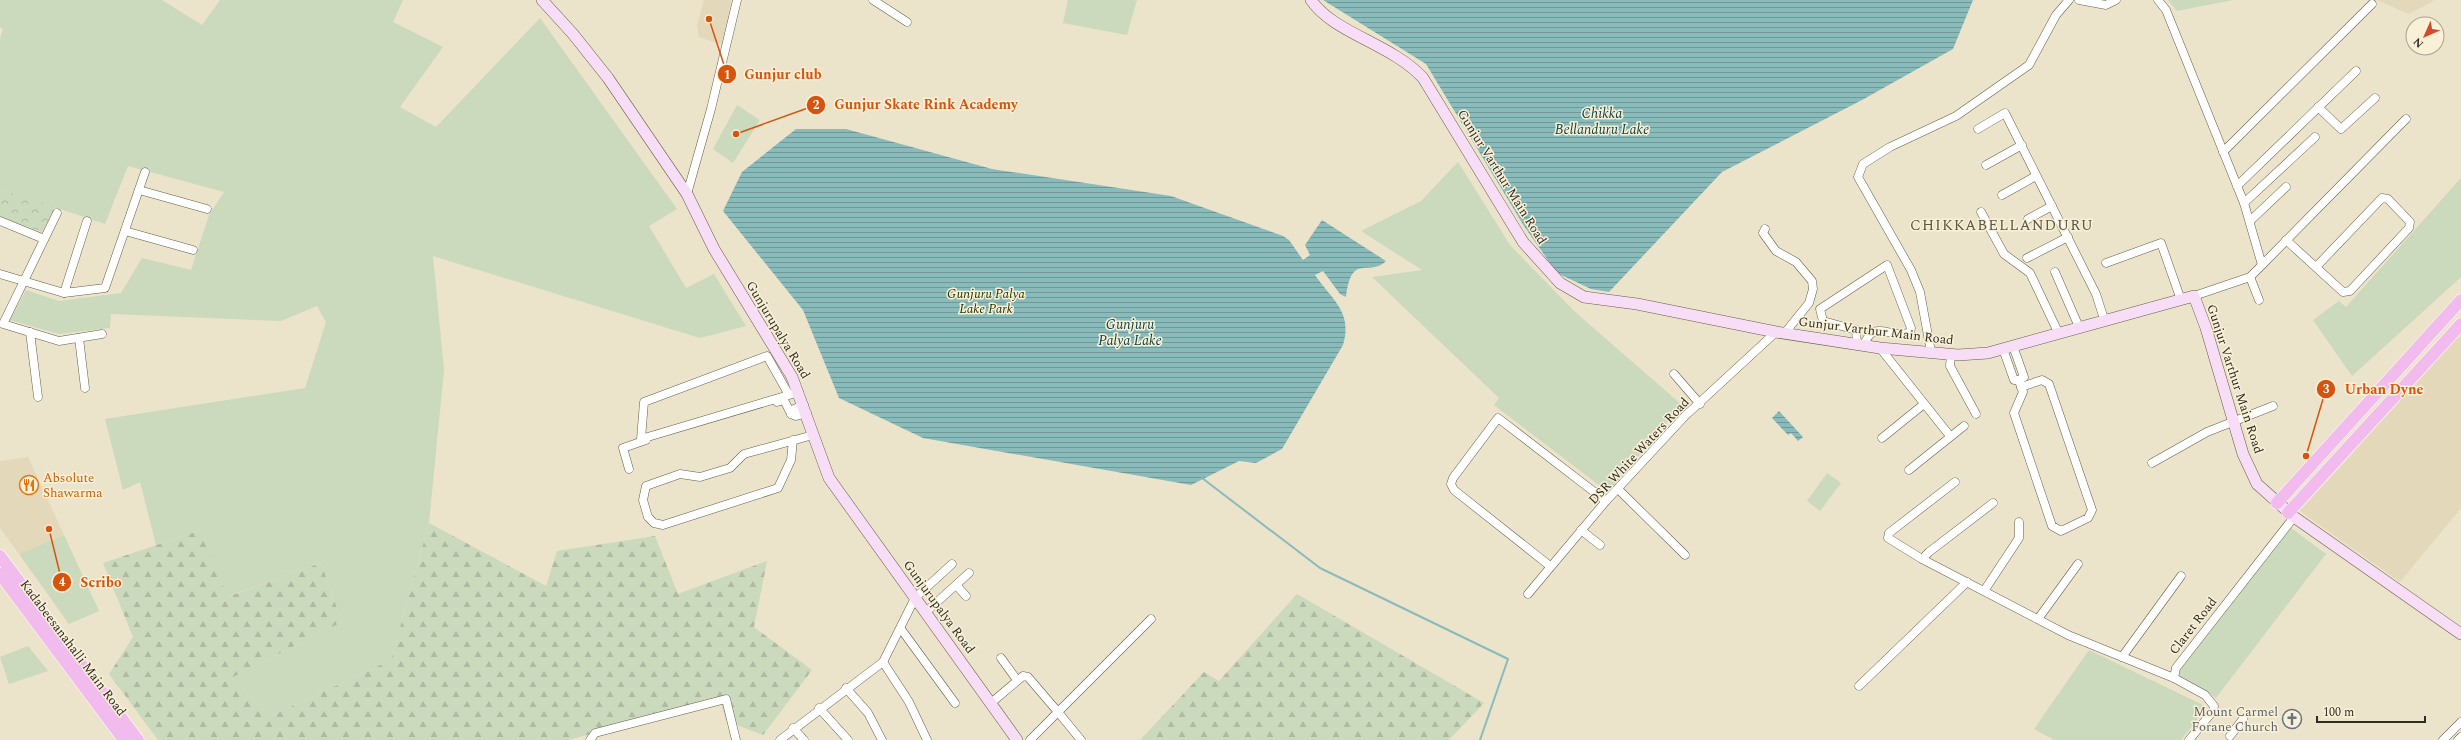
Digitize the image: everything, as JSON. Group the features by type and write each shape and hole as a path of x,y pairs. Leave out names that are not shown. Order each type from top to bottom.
{"main road":[{"name":"Gunjurupalya Road","path":"542,0 573,34 608,78 687,194 714,249 787,368 794,394 806,409 823,465 833,484 1017,740"},
{"name":"Gunjur Varthur Main Road","path":"1310,0 1326,17 1394,53 1412,65 1427,84 1523,242 1560,283 1584,297 1637,304 1780,333 1880,348 1951,354 1988,352 2008,348 2104,319 2194,296 2206,328 2249,469 2257,484 2276,503 2291,515 2461,634"},
{"path":"2276,503 2461,300"},
{"path":"2291,515 2461,324"},
{"name":"Kadabeesanahalli Main Road","path":"0,556 138,740"},
{"name":"Kadabeesanahalli Main Road","path":"0,574 124,740"}],"street":[{"path":"687,194 712,109 737,0"},
{"path":"873,0 907,22"},
{"path":"1932,352 1920,292 1890,230 1858,177 1859,170 1863,164 1890,147 1956,116 2029,65 2056,14 2068,0"},
{"path":"2079,0 2106,4 2116,0"},
{"path":"2158,0 2166,10 2244,203 2262,265"},
{"path":"2223,152 2372,4"},
{"path":"2237,186 2356,71"},
{"path":"2318,107 2341,129 2375,98"},
{"path":"1978,129 2005,113 2022,144 2036,176 2096,294 2104,319"},
{"path":"2194,296 2250,277 2406,119"},
{"path":"2244,203 2315,137"},
{"path":"1986,165 2022,144"},
{"path":"0,274 24,283 64,293 105,288 145,172"},
{"path":"2002,195 2036,176"},
{"path":"2250,222 2286,187"},
{"path":"139,190 207,209"},
{"path":"2286,240 2343,292 2350,291 2409,228 2410,222 2388,199 2382,198 2316,267"},
{"path":"2028,219 2052,206"},
{"path":"1981,212 2004,254 2030,273 2058,332"},
{"path":"58,213 44,238 24,283 3,324 59,341 102,334"},
{"path":"0,221 44,238"},
{"path":"64,293 87,221"},
{"name":"DSR White Waters Road","path":"1528,594 1606,501 1685,416 1780,333 1809,303 1813,289 1812,281 1796,262 1776,251 1763,233 1765,229"},
{"path":"125,231 193,250"},
{"path":"2027,258 2068,238"},
{"path":"2106,263 2161,243 2181,300"},
{"path":"1887,265 1911,328 1910,332 1905,335 1874,331 1869,334 1860,344 1856,330 1824,321 1820,309 1887,265"},
{"path":"2055,272 2079,327"},
{"path":"2250,277 2259,300"},
{"path":"30,332 38,398"},
{"path":"79,338 85,388"},
{"path":"1880,348 1950,436"},
{"path":"2008,348 2024,377 2020,384"},
{"path":"1951,354 1950,366 1976,414"},
{"path":"767,356 794,394 641,439 644,402 767,356"},
{"path":"1674,374 1700,404"},
{"path":"2042,380 2048,384 2092,510 2088,518 2061,531 2052,526 2014,413 2023,392 2020,384 2042,380"},
{"path":"629,469 622,449 624,446 783,400 791,414 794,409 806,409"},
{"path":"1882,438 1924,404"},
{"path":"2152,463 2207,432 2273,406"},
{"path":"1550,566 1454,490 1451,484 1453,478 1498,418 1606,501"},
{"path":"1909,470 1964,426"},
{"path":"793,440 791,460 778,488 663,526 654,523 648,517 643,500 644,490 646,486 654,482 680,474 700,477 730,468 744,454 793,440 813,435"},
{"path":"1955,482 1888,535 1888,538 1922,559 2068,635 2174,678 2208,697 2214,706 2213,711 2189,740"},
{"path":"1618,488 1685,555"},
{"path":"1922,559 1993,503"},
{"name":"Claret Road","path":"2174,678 2176,668 2187,652 2291,515"},
{"path":"1984,591 2019,538 2019,522"},
{"path":"1581,530 1600,545"},
{"path":"780,740 819,708 883,662 901,629 915,598 952,564"},
{"path":"2038,620 2078,564"},
{"path":"926,612 969,573"},
{"path":"2122,657 2181,576"},
{"path":"1859,686 1967,582"},
{"path":"956,585 966,596"},
{"path":"1030,740 1151,619"},
{"path":"901,629 955,703"},
{"path":"1001,658 1017,680"},
{"path":"883,662 909,702 927,740"},
{"path":"991,703 1017,680 1025,675 1081,740"},
{"path":"846,688 868,713 882,740"},
{"path":"590,740 595,733 726,699 736,740"},
{"path":"819,708 848,740"},
{"path":"2238,740 2228,738 2242,719"},
{"path":"2443,740 2461,722"},
{"path":"793,728 804,740"},
{"path":"2458,740 2461,737"}],"shaded area":[{"path":"704,0 731,0 723,45 699,37 697,25"},
{"path":"2377,0 2435,0 2409,14"},
{"path":"2461,334 2461,508 2400,582 2300,511"},
{"path":"28,457 64,535 19,554 0,528 0,461"}],"green space":[{"path":"0,0 162,0 202,25 220,0 403,0 393,22 443,47 400,107 436,127 540,18 677,209 649,226 686,288 714,274 746,326 700,338 433,256 444,370 429,523 391,660 271,716 231,678 342,622 321,563 226,597 201,530 156,545 140,482 123,490 105,419 305,388 326,322 317,306 281,321 111,314 110,328 59,334 10,320 26,290 59,301 121,293 142,258 191,270 209,215 224,192 128,166 105,224 0,189 0,38 3,29 0,27"},
{"path":"1068,0 1137,0 1127,35 1063,23"},
{"path":"2168,0 2233,0 2177,11"},
{"path":"737,105 760,120 733,163 713,149"},
{"path":"1458,162 1510,245 1574,311 1682,405 1608,492 1494,405 1499,398 1372,277 1422,270 1361,231 1421,201"},
{"path":"2461,178 2461,277 2352,376 2313,320 2339,301 2346,307"},
{"path":"0,189 55,207 42,232 0,217"},
{"path":"1827,473 1841,483 1820,511 1807,501"},
{"path":"429,523 546,586 557,551 655,536 678,594 767,561 754,627 812,670 763,735 726,721 720,700 568,740 158,740 109,674 133,637 103,563 201,530 227,597 321,563 342,622 231,678 271,716 391,660"},
{"path":"2291,528 2326,554 2216,698 2177,674"},
{"path":"64,535 99,611 69,624 19,554"},
{"path":"1297,594 1484,703 1449,740 1140,740 1204,672 1219,681"},
{"path":"28,646 48,671 9,684 0,657"},
{"path":"2089,650 2207,707 2181,740 2054,740 2034,729"}],"water":[{"name":"Chikka Bellanduru Lake","path":"1323,0 1973,0 1953,49 1862,100 1722,172 1609,292 1591,289 1557,273 1524,226 1426,64"},
{"name":"Gunjuru Palya Lake","path":"796,129 846,129 992,169 1171,196 1283,236 1289,240 1303,260 1310,255 1305,245 1322,220 1386,261 1379,266 1362,268 1352,274 1346,297 1340,294 1323,271 1315,275 1334,299 1343,315 1345,334 1343,345 1282,449 1256,463 1239,461 1191,485 923,438 839,398 803,310 723,211 742,172"},
{"path":"1779,411 1803,437 1798,441 1791,433 1788,435 1772,418"}],"waterway":[{"path":"1202,478 1320,568 1508,659 1480,740"}],"place":[{"name":"Gunjur club","path":"709,19"},
{"name":"Gunjur Skate Rink Academy","path":"736,134"},
{"name":"Urban Dyne","path":"2306,456"},
{"name":"Absolute Shawarma","path":"29,485"},
{"name":"Scribo","path":"49,529"},
{"name":"Mount Carmel Forane Church","path":"2292,719"}],"district":[{"name":"CHIKKABELLANDURU","path":"2002,225"}],"park label":[{"name":"Gunjuru Palya Lake Park","path":"986,302"}]}
